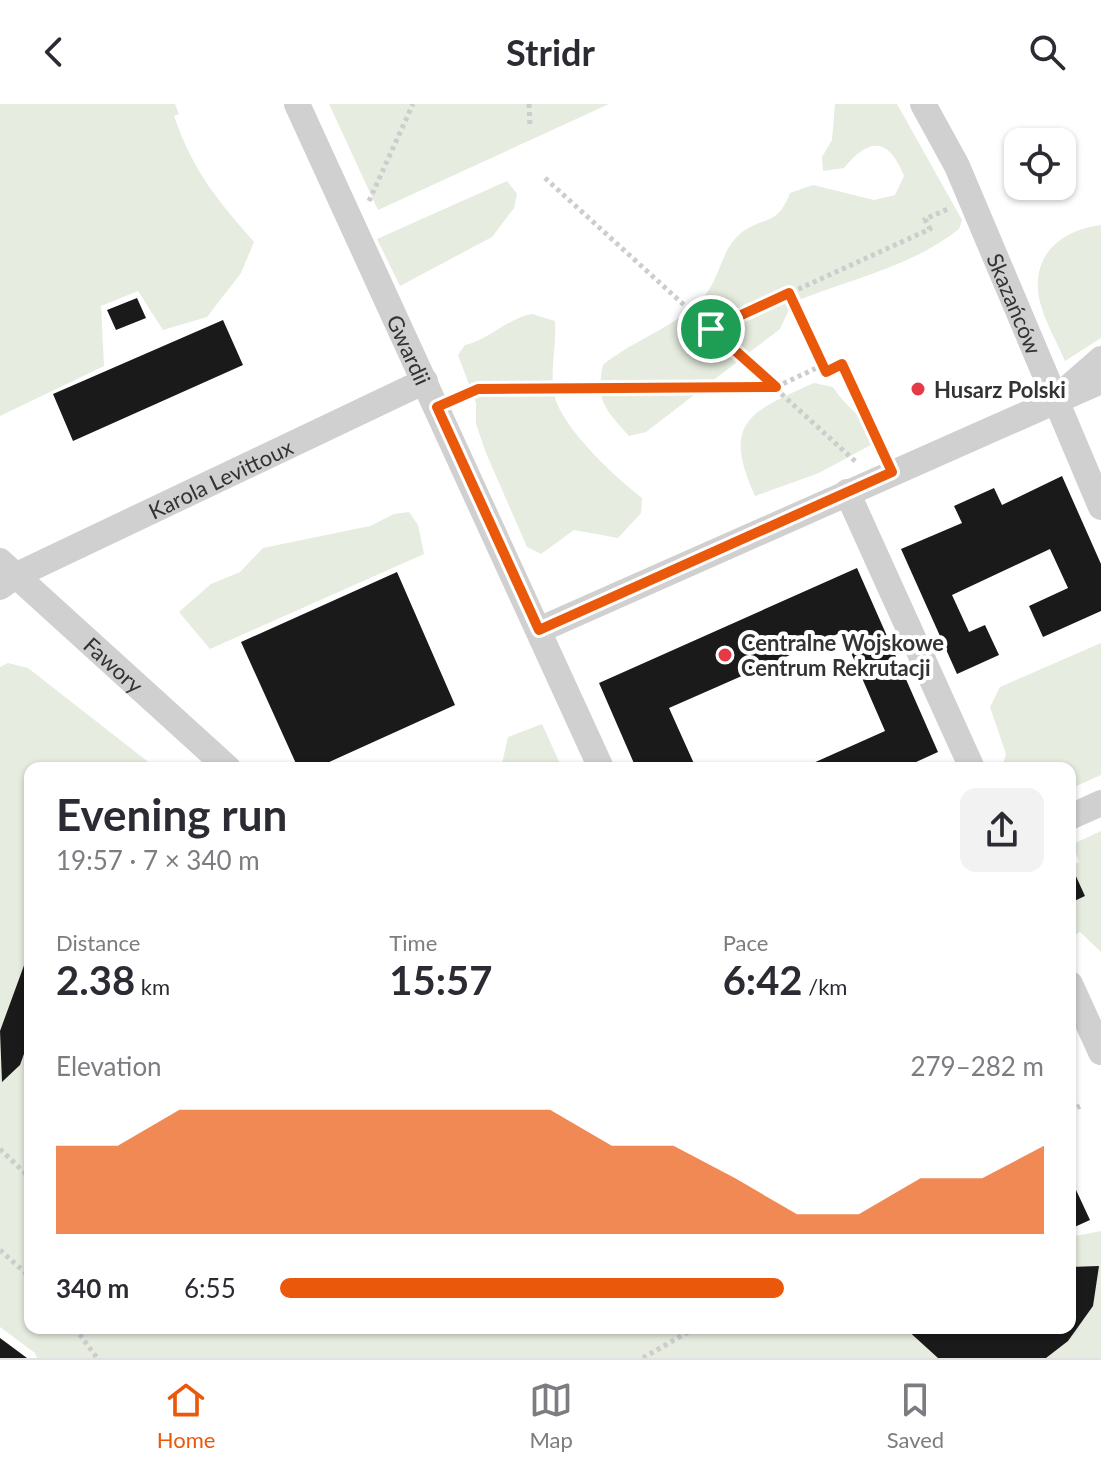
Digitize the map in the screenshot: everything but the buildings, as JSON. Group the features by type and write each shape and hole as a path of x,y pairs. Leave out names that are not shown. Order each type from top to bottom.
{"lane":[{"name":"Gwardii","path":"297,104 598,762"},
{"name":"Skazańców","path":"923,104 971,199 1101,507"},
{"path":"1055,400 1101,359"},
{"name":"Karola Levittoux","path":"6,574 425,381"},
{"path":"539,630 1101,381"},
{"path":"847,492 969,762"},
{"name":"Fawory","path":"6,574 221,762"},
{"path":"1076,814 1101,803"},
{"path":"1076,997 1101,1052"}],"path":[{"path":"368,203 413,104"},
{"path":"529,104 530,127"},
{"path":"545,178 776,387 883,476"},
{"path":"711,329 930,229 925,219 971,199"},
{"path":"789,293 826,372 842,364 883,476"},
{"path":"437,407 478,389 776,387 823,365"},
{"path":"1076,1108 1080,1106"},
{"path":"0,1149 24,1172"},
{"path":"0,1250 24,1272"},
{"path":"79,1334 97,1358"},
{"path":"643,1358 685,1334"}],"shaded area":[{"path":"0,104 175,104 179,114 174,116 198,169 217,198 254,242 241,273 207,317 163,330 138,291 101,306 104,366 0,416"},
{"path":"329,104 609,104 378,210"},
{"path":"835,104 897,104 962,220 959,229 920,254 792,303 780,329 646,432 629,436 604,404 600,388 603,365 693,307 709,289 729,247 741,233 775,216 790,193 813,185 874,200 895,195 904,176 892,154 885,148 870,147 844,168 823,171 822,157 832,140"},
{"path":"507,181 517,194 514,208 492,237 400,286 377,239"},
{"path":"1101,225 1101,338 1065,361 1040,302 1039,272 1051,248 1061,240 1086,228"},
{"path":"532,314 555,321 553,381 556,401 562,413 593,454 642,498 641,513 618,538 574,530 541,554 527,547 486,453 476,424 476,403 458,355 465,345"},
{"path":"814,383 833,387 880,440 819,473 755,496 741,451 742,435 748,422 773,402"},
{"path":"409,512 418,525 424,554 210,649 179,612 211,584 240,572 263,548 370,526 394,514"},
{"path":"1101,643 1101,775 1076,786 1076,762 1004,762 1006,754 990,707 1000,687"},
{"path":"8,663 28,668 148,762 24,762 24,1334 1076,1334 1076,1236 1101,1231 1101,1358 37,1358 35,1353 0,1327 0,667"},
{"path":"542,724 559,762 502,762 508,737"},
{"path":"1101,831 1101,952 1080,932 1076,934 1076,900 1085,896 1076,875 1076,864 1079,862 1076,843"}],"place":[{"name":"Husarz Polski","path":"918,389"},
{"name":"Centralne Wojskowe Centrum Rekrutacji","path":"725,655"}],"route":[{"path":"789,293 826,372 842,364 892,472 539,630 437,407 478,389 776,387 711,329 789,293"}]}
